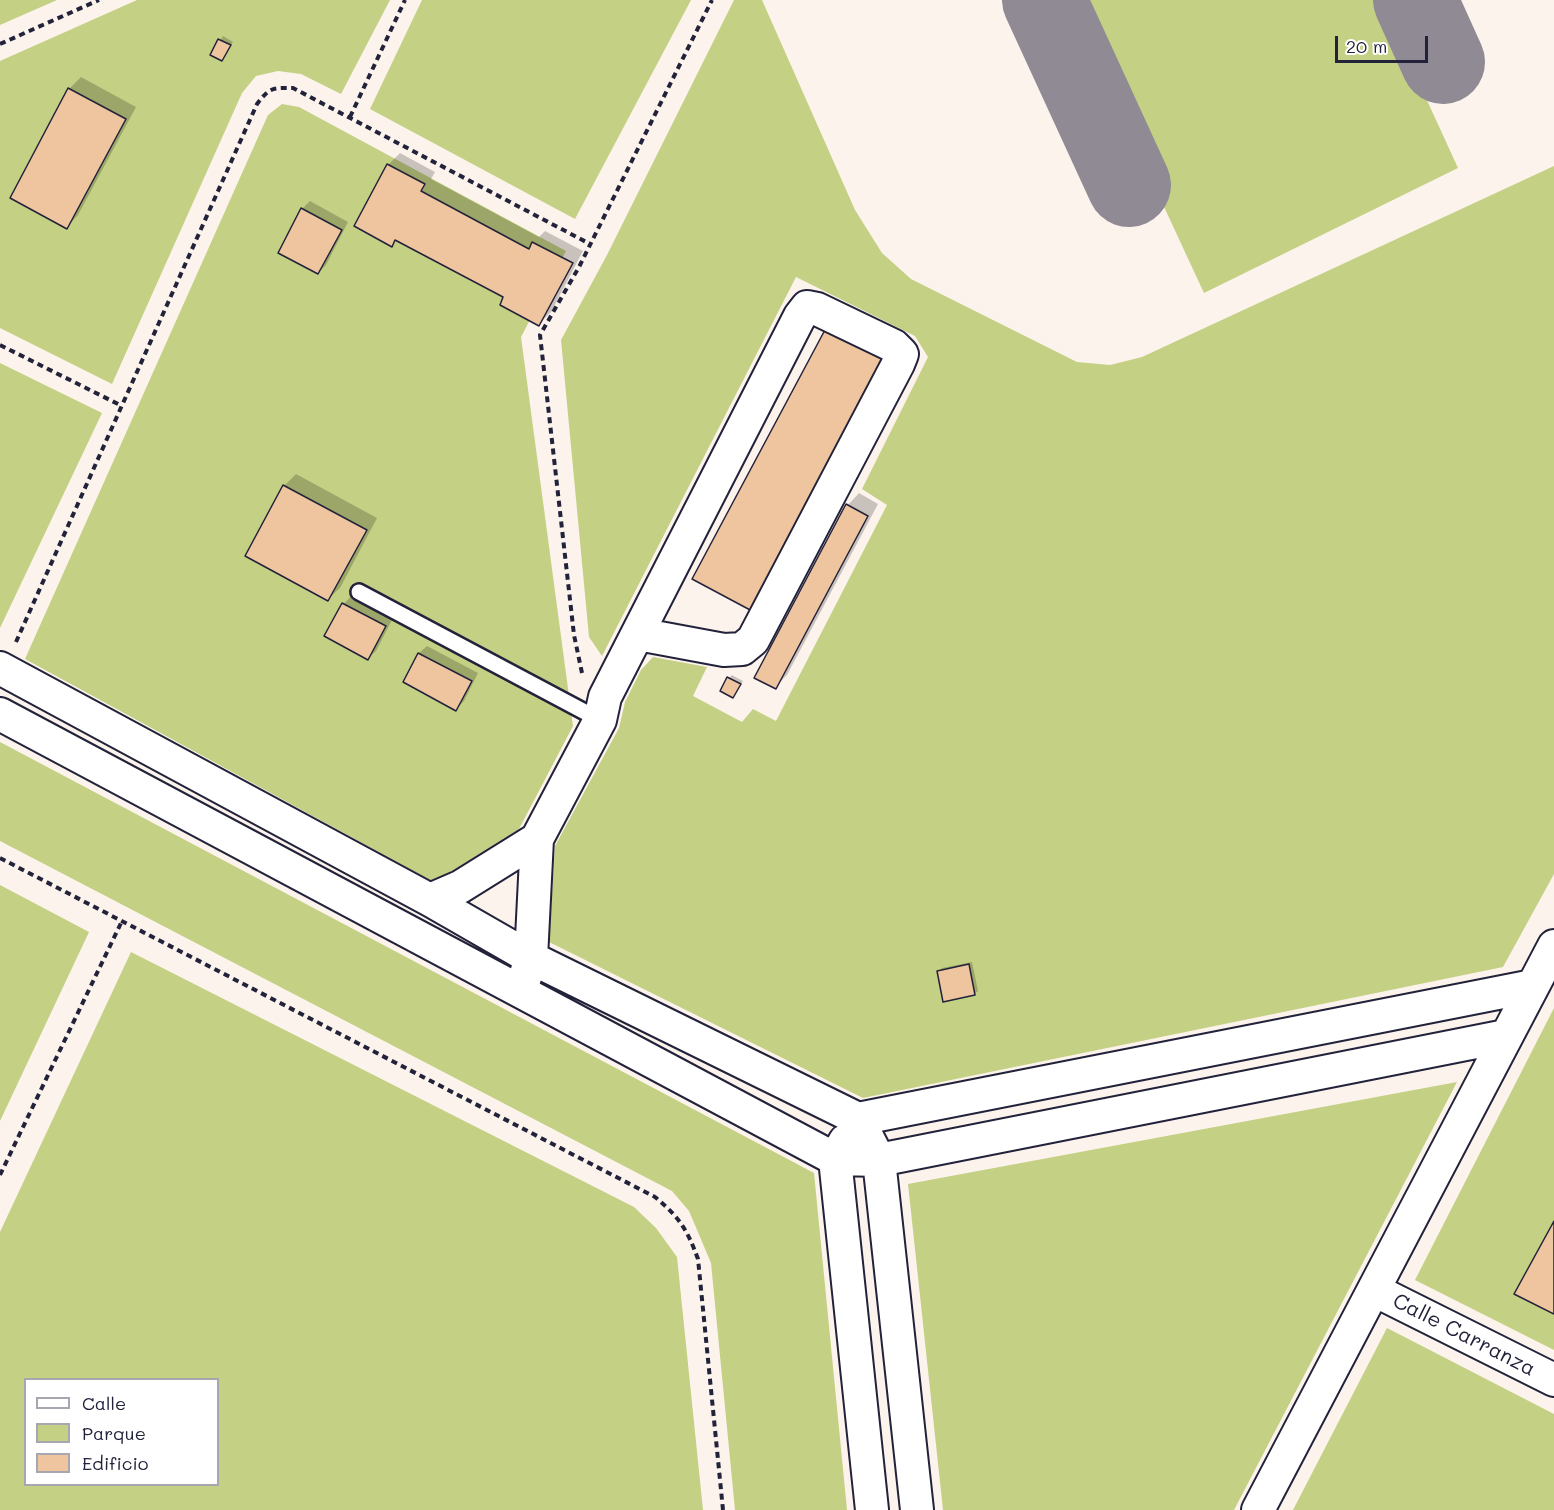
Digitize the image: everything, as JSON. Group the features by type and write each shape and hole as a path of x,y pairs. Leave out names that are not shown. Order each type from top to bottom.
{"street":[{"path":"521,990 531,958 537,839 638,634 789,337 807,307 817,309 894,346 902,354 898,364 753,640 742,649 724,650 638,634"},
{"path":"2,669 430,900 531,958 858,1119 879,1160 917,1510"},
{"path":"0,714 834,1159 879,1160 1506,1036"},
{"path":"430,900 460,887 537,839"},
{"path":"1258,1510 1554,946"},
{"path":"872,1510 834,1159 858,1119 1533,986"},
{"name":"Calle Carranza","path":"1374,1290 1554,1380"}],"lane":[{"path":"359,592 603,709"}],"path":[{"path":"0,44 99,0"},
{"path":"350,117 405,0"},
{"path":"603,709 582,675 576,645 540,335 590,244 712,0"},
{"path":"2,669 257,104 267,91 293,88 590,244"},
{"path":"0,345 122,406"},
{"path":"0,858 655,1197 675,1215 689,1236 698,1259 723,1510"},
{"path":"0,1175 122,921"}],"green space":[{"path":"0,0 57,0 0,25"},
{"path":"137,0 390,0 341,94 301,74 278,71 256,76 242,93 112,384 0,328 0,61"},
{"path":"422,0 691,0 575,219 370,109"},
{"path":"734,0 762,0 855,210 882,253 911,279 1077,362 1110,365 1142,357 1554,166 1554,874 1503,967 863,1098 549,942 555,846 619,728 625,702 641,670 653,657 707,667 693,696 742,722 753,709 776,721 887,505 862,489 928,357 915,336 796,277 602,656 589,637 561,340 607,255"},
{"path":"1068,0 1381,0 1458,168 1204,293"},
{"path":"282,104 299,107 566,251 521,337 573,726 519,829 434,882 25,659 268,115"},
{"path":"0,363 102,413 0,628"},
{"path":"0,742 814,1173 847,1510 735,1510 711,1263 689,1211 672,1191 0,841"},
{"path":"0,885 89,932 0,1121"},
{"path":"131,952 634,1207 656,1228 677,1257 703,1510 0,1510 0,1232"},
{"path":"1554,1008 1554,1350 1415,1280"},
{"path":"1457,1082 1234,1510 943,1510 908,1184"},
{"path":"1387,1328 1554,1414 1554,1510 1293,1510"}],"building":[{"path":"218,39 231,45 222,61 210,55"},
{"path":"68,88 126,119 67,229 10,198"},
{"path":"387,164 425,184 421,191 529,249 532,242 573,263 539,326 500,305 503,297 395,240 392,247 354,226"},
{"path":"301,208 342,230 318,274 278,253"},
{"path":"826,328 885,360 752,611 692,579"},
{"path":"283,485 367,530 328,601 245,556"},
{"path":"846,504 868,516 776,689 754,678"},
{"path":"342,603 386,626 368,660 324,636"},
{"path":"418,653 472,681 456,711 403,682"},
{"path":"727,677 741,684 733,698 720,691"},
{"path":"969,964 975,995 943,1002 937,971"},
{"path":"1554,1221 1554,1314 1514,1294"}],"taxiway":[{"path":"1044,0 1129,185"},
{"path":"1415,0 1443,62"}]}
